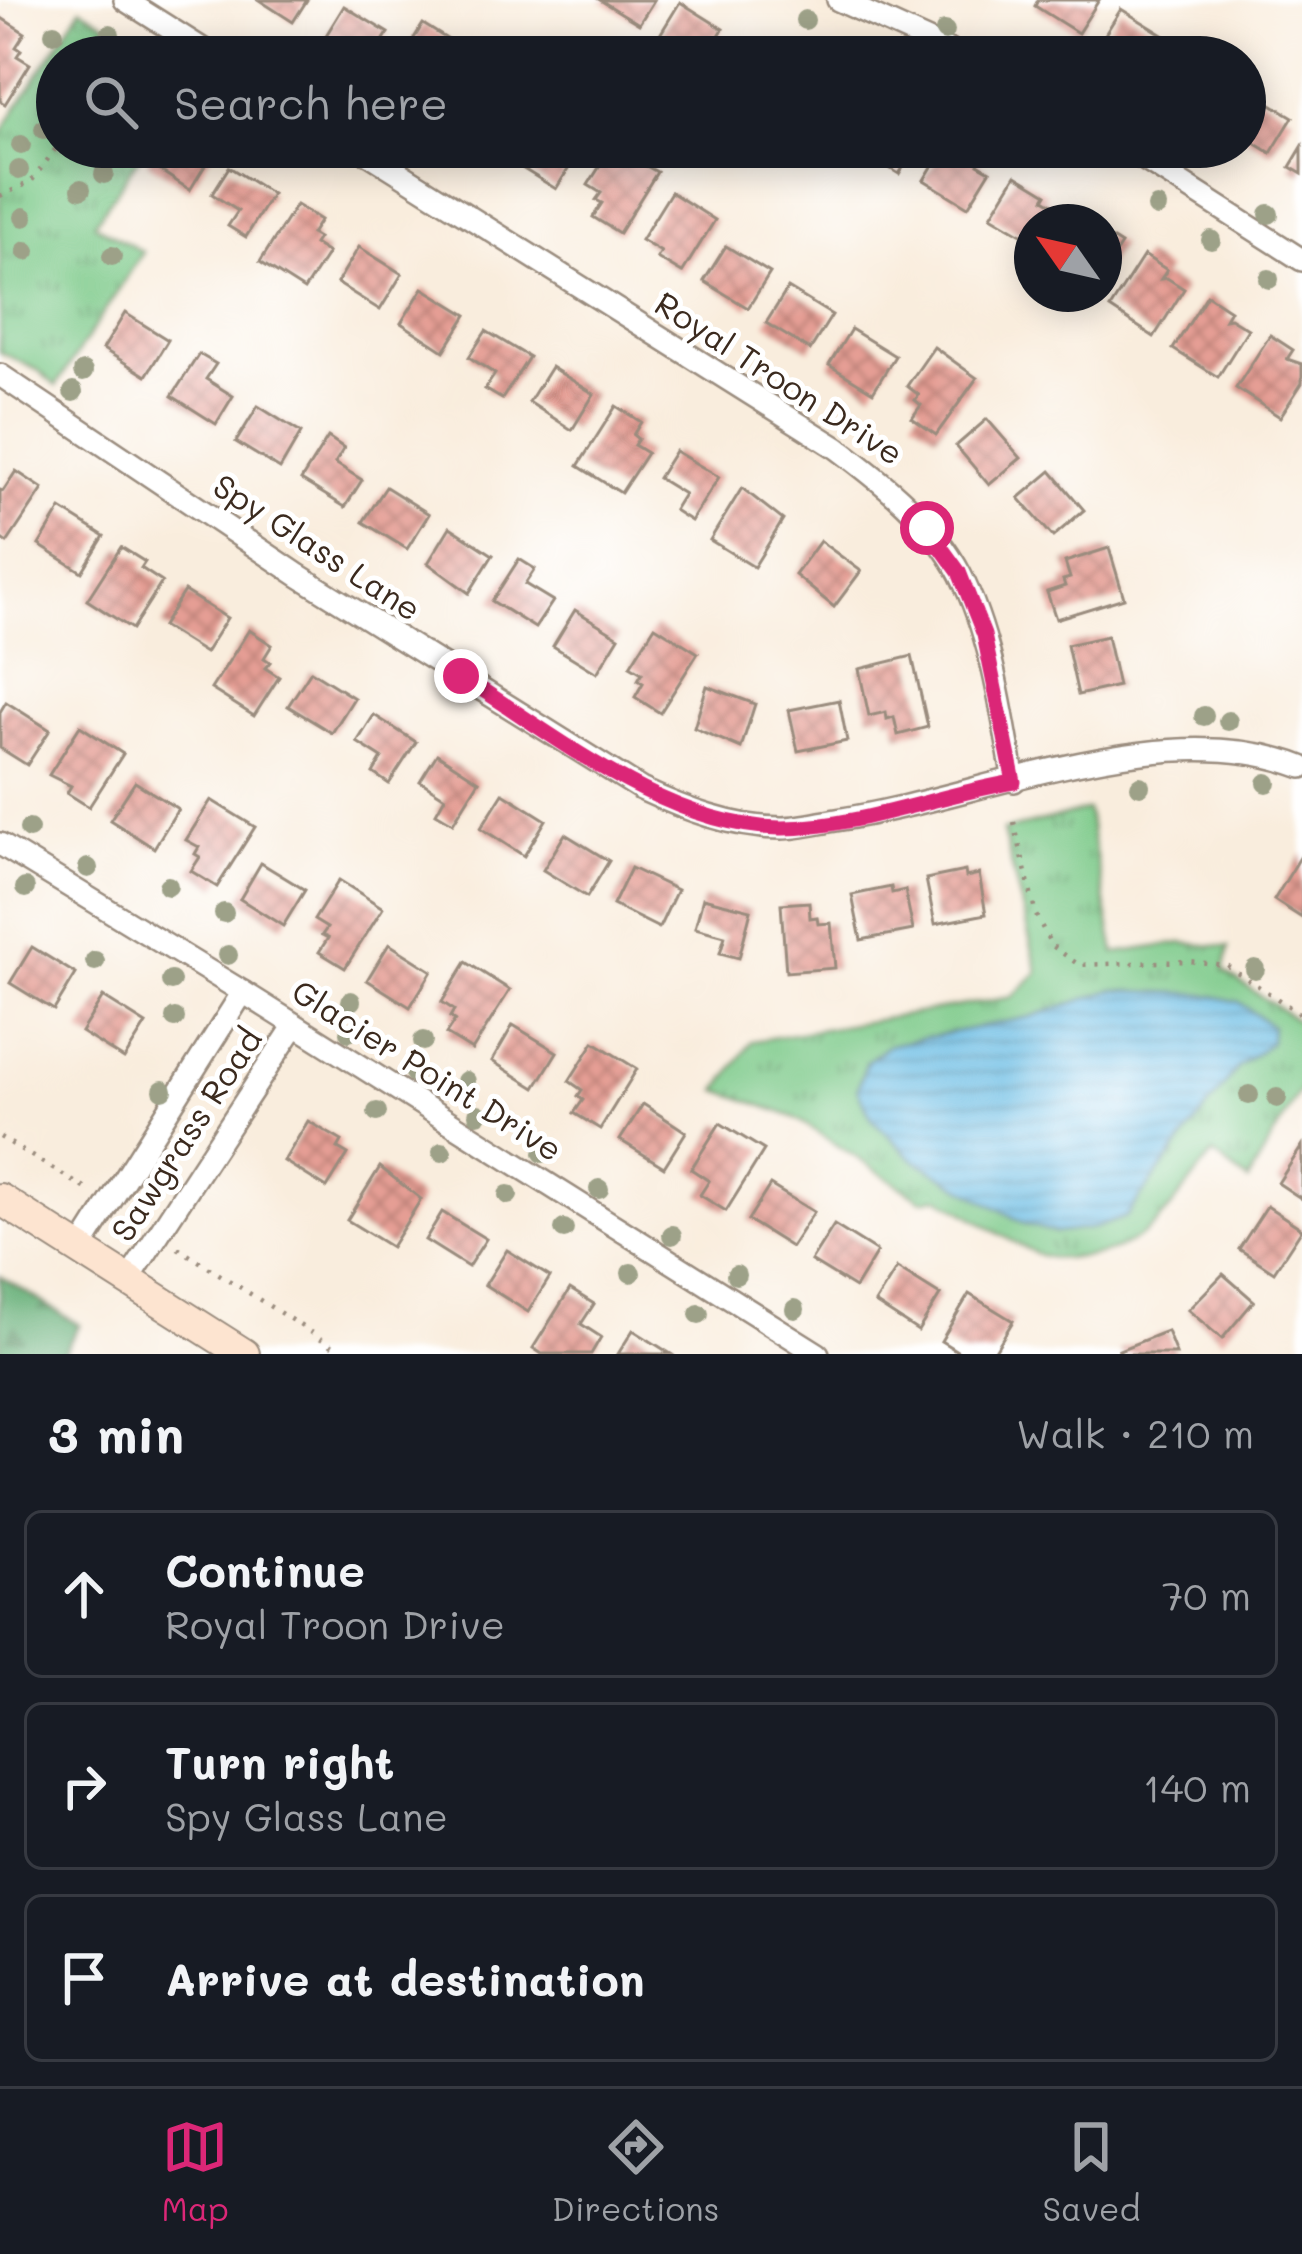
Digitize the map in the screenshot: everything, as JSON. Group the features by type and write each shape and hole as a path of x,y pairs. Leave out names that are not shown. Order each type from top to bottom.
{"street":[{"path":"838,0 918,36"},
{"path":"136,3 184,36"},
{"name":"Royal Troon Drive","path":"391,168 838,448 891,488 959,572 984,635 1014,782"},
{"path":"1158,168 1302,260"},
{"name":"Spy Glass Lane","path":"0,374 298,575 641,789 675,805 736,822 783,828 893,812 1135,754 1219,748 1302,766"},
{"name":"Glacier Point Drive","path":"0,844 818,1354"},
{"name":"Sawgrass Road","path":"81,1248 243,992"},
{"name":"Sawgrass Road","path":"129,1279 295,1025"},
{"path":"0,1198 244,1354"}],"path":[{"path":"0,196 31,182 41,168"},
{"path":"1015,822 1036,915 1051,945 1079,965 1226,965 1302,1016"},
{"path":"0,1137 109,1204"},
{"path":"158,1235 345,1354"}],"green space":[{"path":"81,8 125,36 63,36"},
{"path":"36,78 36,168 132,168 94,224 143,252 56,386 39,371 0,352 0,134"},
{"path":"1087,810 1115,953 1182,943 1229,947 1224,971 1302,1024 1302,1093 1248,1181 1213,1154 1158,1222 1125,1246 1104,1253 1046,1257 939,1197 922,1200 794,1117 718,1090 752,1041 1012,997 1038,972 1003,831"},
{"path":"0,1276 79,1325 63,1354 0,1354"}],"water":[{"path":"1112,990 1204,994 1239,1002 1271,1026 1270,1043 1238,1067 1126,1217 1095,1228 1056,1233 1025,1224 913,1159 872,1119 857,1089 867,1061 889,1045 1030,1017"}],"building":[{"path":"259,0 307,0 293,22"},
{"path":"600,0 654,0 639,24"},
{"path":"1038,0 1099,0 1078,33 1035,6"},
{"path":"680,2 723,29 719,36 659,36"},
{"path":"344,6 388,33 386,36 326,36"},
{"path":"1121,9 1165,36 1104,36"},
{"path":"0,17 25,33 16,47 21,50 17,56 30,64 5,104 0,101"},
{"path":"423,24 442,36 415,36"},
{"path":"1266,101 1293,117 1271,153 1266,150"},
{"path":"1302,147 1302,174 1290,167"},
{"path":"156,168 203,168 190,190"},
{"path":"231,168 272,194 246,237 228,226 238,211 212,194"},
{"path":"522,168 569,168 556,189"},
{"path":"599,168 657,172 619,233 593,217 602,203 596,200 601,193 588,185"},
{"path":"931,168 990,171 968,207 924,180"},
{"path":"1016,175 1047,194 1044,199 1053,204 1014,204 1014,229 991,216"},
{"path":"671,192 715,220 682,273 657,258 661,252 641,240"},
{"path":"296,205 320,220 311,234 318,238 314,244 328,253 304,290 260,262"},
{"path":"726,246 770,273 748,308 704,281"},
{"path":"359,247 402,274 380,310 337,283"},
{"path":"1144,255 1167,270 1161,279 1184,289 1154,337 1116,312 1122,312 1122,289"},
{"path":"423,288 467,315 444,351 401,323"},
{"path":"788,288 832,315 810,350 766,323"},
{"path":"1207,295 1230,310 1225,319 1248,329 1218,377 1173,349"},
{"path":"125,313 168,340 146,376 103,349"},
{"path":"851,329 895,356 873,392 829,365"},
{"path":"486,331 529,357 502,399 485,389 495,374 469,357"},
{"path":"1270,335 1293,350 1287,359 1302,364 1302,383 1280,417 1236,388"},
{"path":"934,347 977,378 936,435 912,418 921,405 915,400 919,395 907,386"},
{"path":"199,354 216,364 206,379 233,396 216,424 172,396"},
{"path":"551,367 594,394 572,430 529,402"},
{"path":"258,406 301,433 280,469 236,442"},
{"path":"616,406 641,422 633,435 638,439 634,445 647,453 621,493 578,466"},
{"path":"987,419 1021,458 989,485 956,446"},
{"path":"328,437 344,448 335,463 362,480 345,507 301,480"},
{"path":"675,451 719,477 691,521 674,510 684,494 658,478"},
{"path":"16,471 43,489 7,543 0,538 0,490"},
{"path":"1051,471 1084,510 1053,537 1019,498"},
{"path":"386,487 429,514 407,549 363,522"},
{"path":"742,488 783,520 754,567 710,540"},
{"path":"61,509 104,536 82,572 39,545"},
{"path":"450,527 493,555 469,593 428,563"},
{"path":"820,541 861,571 834,607 795,575"},
{"path":"121,547 145,562 141,568 162,582 132,629 87,600"},
{"path":"1109,548 1124,598 1056,619 1047,592 1065,586 1063,580 1070,578 1065,562"},
{"path":"519,559 535,569 525,584 553,601 535,628 492,601"},
{"path":"184,591 227,618 205,653 162,626"},
{"path":"575,610 619,637 597,673 553,646"},
{"path":"655,626 698,653 660,713 635,697 643,683 638,680 642,673 630,666"},
{"path":"249,630 272,645 264,658 270,662 265,668 279,677 254,716 211,689"},
{"path":"1107,636 1118,686 1078,695 1067,645"},
{"path":"912,656 928,727 898,735 894,717 887,719 886,712 869,716 859,669"},
{"path":"311,671 354,698 332,733 288,706"},
{"path":"707,686 755,704 741,748 694,728"},
{"path":"839,700 847,741 798,751 789,710"},
{"path":"6,702 50,730 27,765 0,748 0,712"},
{"path":"374,715 416,742 389,784 373,773 382,758 357,742"},
{"path":"80,726 123,754 89,807 67,793 71,786 49,775"},
{"path":"437,754 479,781 453,823 436,813 445,797 420,781"},
{"path":"135,782 178,809 154,848 110,820"},
{"path":"503,793 546,820 524,856 481,828"},
{"path":"211,800 255,827 217,887 191,871 200,857 195,854 199,847 186,840"},
{"path":"565,834 609,861 587,897 543,870"},
{"path":"1302,854 1302,918 1274,900"},
{"path":"261,863 305,890 283,926 240,899"},
{"path":"631,868 677,890 659,928 613,905"},
{"path":"965,871 966,877 979,874 986,914 935,924 926,879"},
{"path":"339,880 383,908 345,968 319,952 328,938 322,935 327,928 314,920"},
{"path":"891,887 892,893 905,890 913,930 861,940 852,895"},
{"path":"703,898 751,910 739,958 720,953 725,936 695,928"},
{"path":"809,902 810,918 817,917 818,924 831,923 835,968 786,972 781,904"},
{"path":"389,944 432,971 410,1007 367,980"},
{"path":"32,947 76,974 54,1010 10,983"},
{"path":"466,962 510,990 472,1050 446,1034 455,1020 450,1017 454,1010 442,1002"},
{"path":"103,997 146,1024 124,1059 81,1032"},
{"path":"513,1025 557,1052 535,1088 492,1061"},
{"path":"594,1042 637,1069 600,1129 574,1113 583,1100 578,1096 582,1090 569,1081"},
{"path":"643,1104 686,1132 664,1167 620,1140"},
{"path":"308,1121 342,1141 338,1148 348,1154 327,1188 284,1161"},
{"path":"720,1123 764,1150 726,1211 700,1195 709,1181 691,1169"},
{"path":"1302,1146 1302,1199 1278,1183"},
{"path":"380,1167 421,1199 391,1247 347,1220"},
{"path":"770,1185 814,1212 791,1247 748,1220"},
{"path":"1267,1206 1302,1229 1274,1272 1239,1249"},
{"path":"442,1212 486,1239 468,1267 425,1240"},
{"path":"834,1225 877,1252 855,1288 811,1261"},
{"path":"507,1250 550,1277 528,1312 485,1285"},
{"path":"897,1268 940,1295 918,1331 875,1303"},
{"path":"1223,1274 1254,1301 1222,1339 1188,1310"},
{"path":"570,1289 594,1304 581,1324 601,1337 591,1354 542,1354 533,1348"},
{"path":"969,1294 1013,1321 993,1354 962,1354 941,1341"},
{"path":"633,1330 671,1354 618,1354"},
{"path":"1167,1331 1176,1354 1121,1354 1119,1350"}],"route":[{"path":"461,676 641,789 675,805 736,822 783,828 893,812 1014,782 984,635 959,572 927,528"}]}
